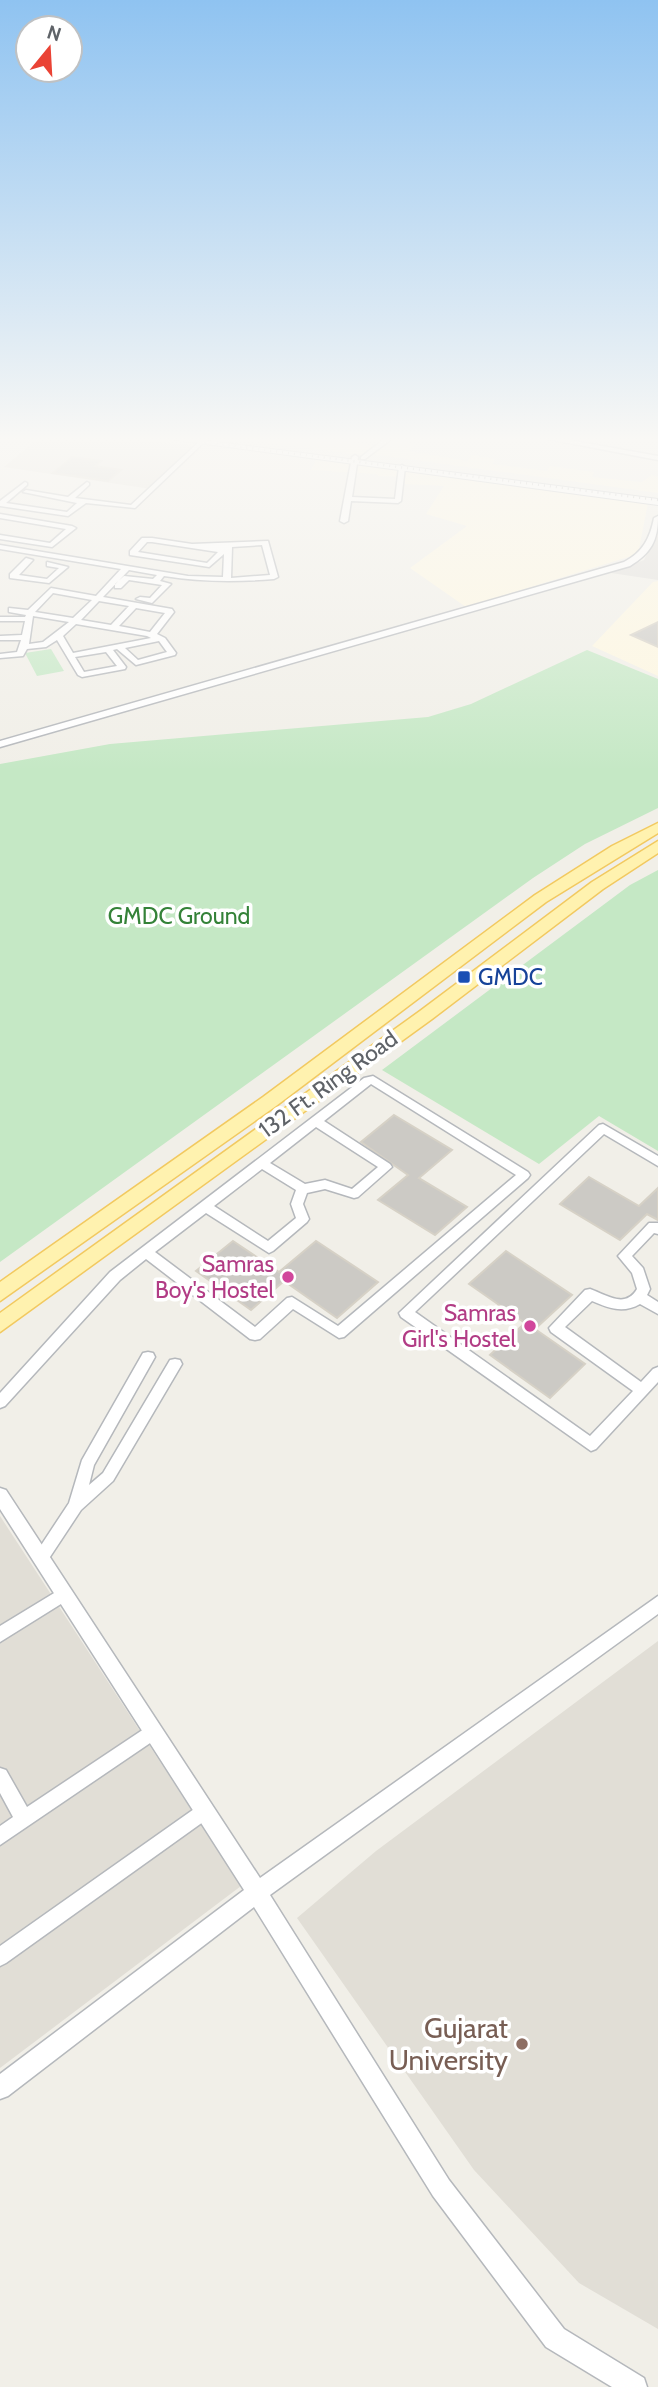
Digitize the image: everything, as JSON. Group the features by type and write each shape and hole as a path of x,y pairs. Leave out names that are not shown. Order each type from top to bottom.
{"main road":[{"name":"132 Ft. Ring Road","path":"0,1293 357,1036 477,943 588,867 658,827"},
{"name":"132 Ft. Ring Road","path":"0,1324 300,1102 428,1013 576,899 658,846"}],"street":[{"path":"137,548 133,552 209,565 223,551 208,548"},
{"path":"155,582 172,559 185,548"},
{"path":"228,548 228,580"},
{"path":"41,549 228,580 274,577 268,548"},
{"path":"0,744 627,564 642,556 647,548"},
{"path":"0,555 29,560 62,565 64,568 47,581 13,576 29,560 41,549"},
{"path":"41,549 127,568 163,571"},
{"path":"98,571 105,564"},
{"path":"92,596 127,568"},
{"path":"0,656 20,654 30,616 74,569 109,574 58,635 46,644 24,647"},
{"path":"70,656 156,637 171,612 110,594 127,578 167,584 154,605"},
{"path":"54,588 134,605 154,605"},
{"path":"113,628 134,605"},
{"path":"12,610 30,616"},
{"path":"0,619 30,616 73,620 113,628 156,637 171,654 138,663 119,647"},
{"path":"58,635 82,675 122,667 108,649"},
{"path":"0,638 26,637"},
{"path":"0,1402 115,1276 145,1252 373,1080 524,1174 339,1333 292,1302 255,1335 145,1252"},
{"path":"206,1207 269,1248 303,1219 296,1209 297,1198 303,1189 325,1184 354,1194 386,1167 318,1122"},
{"path":"658,1162 603,1128 406,1313 591,1445 658,1373"},
{"path":"262,1164 303,1189"},
{"path":"642,1390 556,1328 590,1294 610,1305 628,1306 640,1298 644,1289 638,1271 624,1256 653,1226 658,1229"},
{"path":"640,1298 658,1308"},
{"path":"76,1505 87,1464 148,1357"},
{"path":"41,1558 76,1505 108,1477 175,1364"},
{"path":"0,1495 257,1892 441,2188 555,2338 635,2387"},
{"path":"0,1635 64,1594"},
{"path":"0,2088 257,1892 658,1604"},
{"path":"0,1836 153,1731"},
{"path":"0,1776 24,1819"},
{"path":"0,1957 204,1811"}],"shaded area":[{"path":"437,548 639,548 638,554 466,607 410,568"},
{"path":"650,548 658,548 658,580 611,573 644,560"},
{"path":"658,581 658,676 592,646 653,582"},
{"path":"0,1516 241,1886 0,2068"},
{"name":"Gujarat University","path":"658,1641 658,2329 579,2283 474,2170 297,1918 376,1851"}],"green space":[{"path":"51,649 64,671 37,676 25,653"},
{"name":"GMDC Ground","path":"587,650 658,679 658,808 585,844 533,878 0,1262 0,764 110,744 428,717 471,704"},
{"path":"658,870 658,1151 599,1116 539,1164 382,1070 630,885"}],"building":[{"path":"658,622 658,647 631,635"},
{"path":"394,1115 452,1150 419,1178 467,1207 435,1235 378,1200 408,1175 361,1142"},
{"path":"589,1177 639,1206 658,1188 658,1220 647,1214 620,1240 560,1204"},
{"name":"Samras Boy's Hostel","path":"233,1241 279,1272 316,1241 378,1282 337,1318 284,1281 251,1310 196,1271"},
{"name":"Samras Girl's Hostel","path":"506,1251 572,1295 535,1329 585,1364 550,1398 490,1355 525,1323 469,1284"}],"place":[{"name":"GMDC","path":"464,977"},
{"name":"Samras Boy's Hostel","path":"288,1277"},
{"name":"Samras Girl's Hostel","path":"530,1326"},
{"name":"Gujarat University","path":"522,2044"}]}
